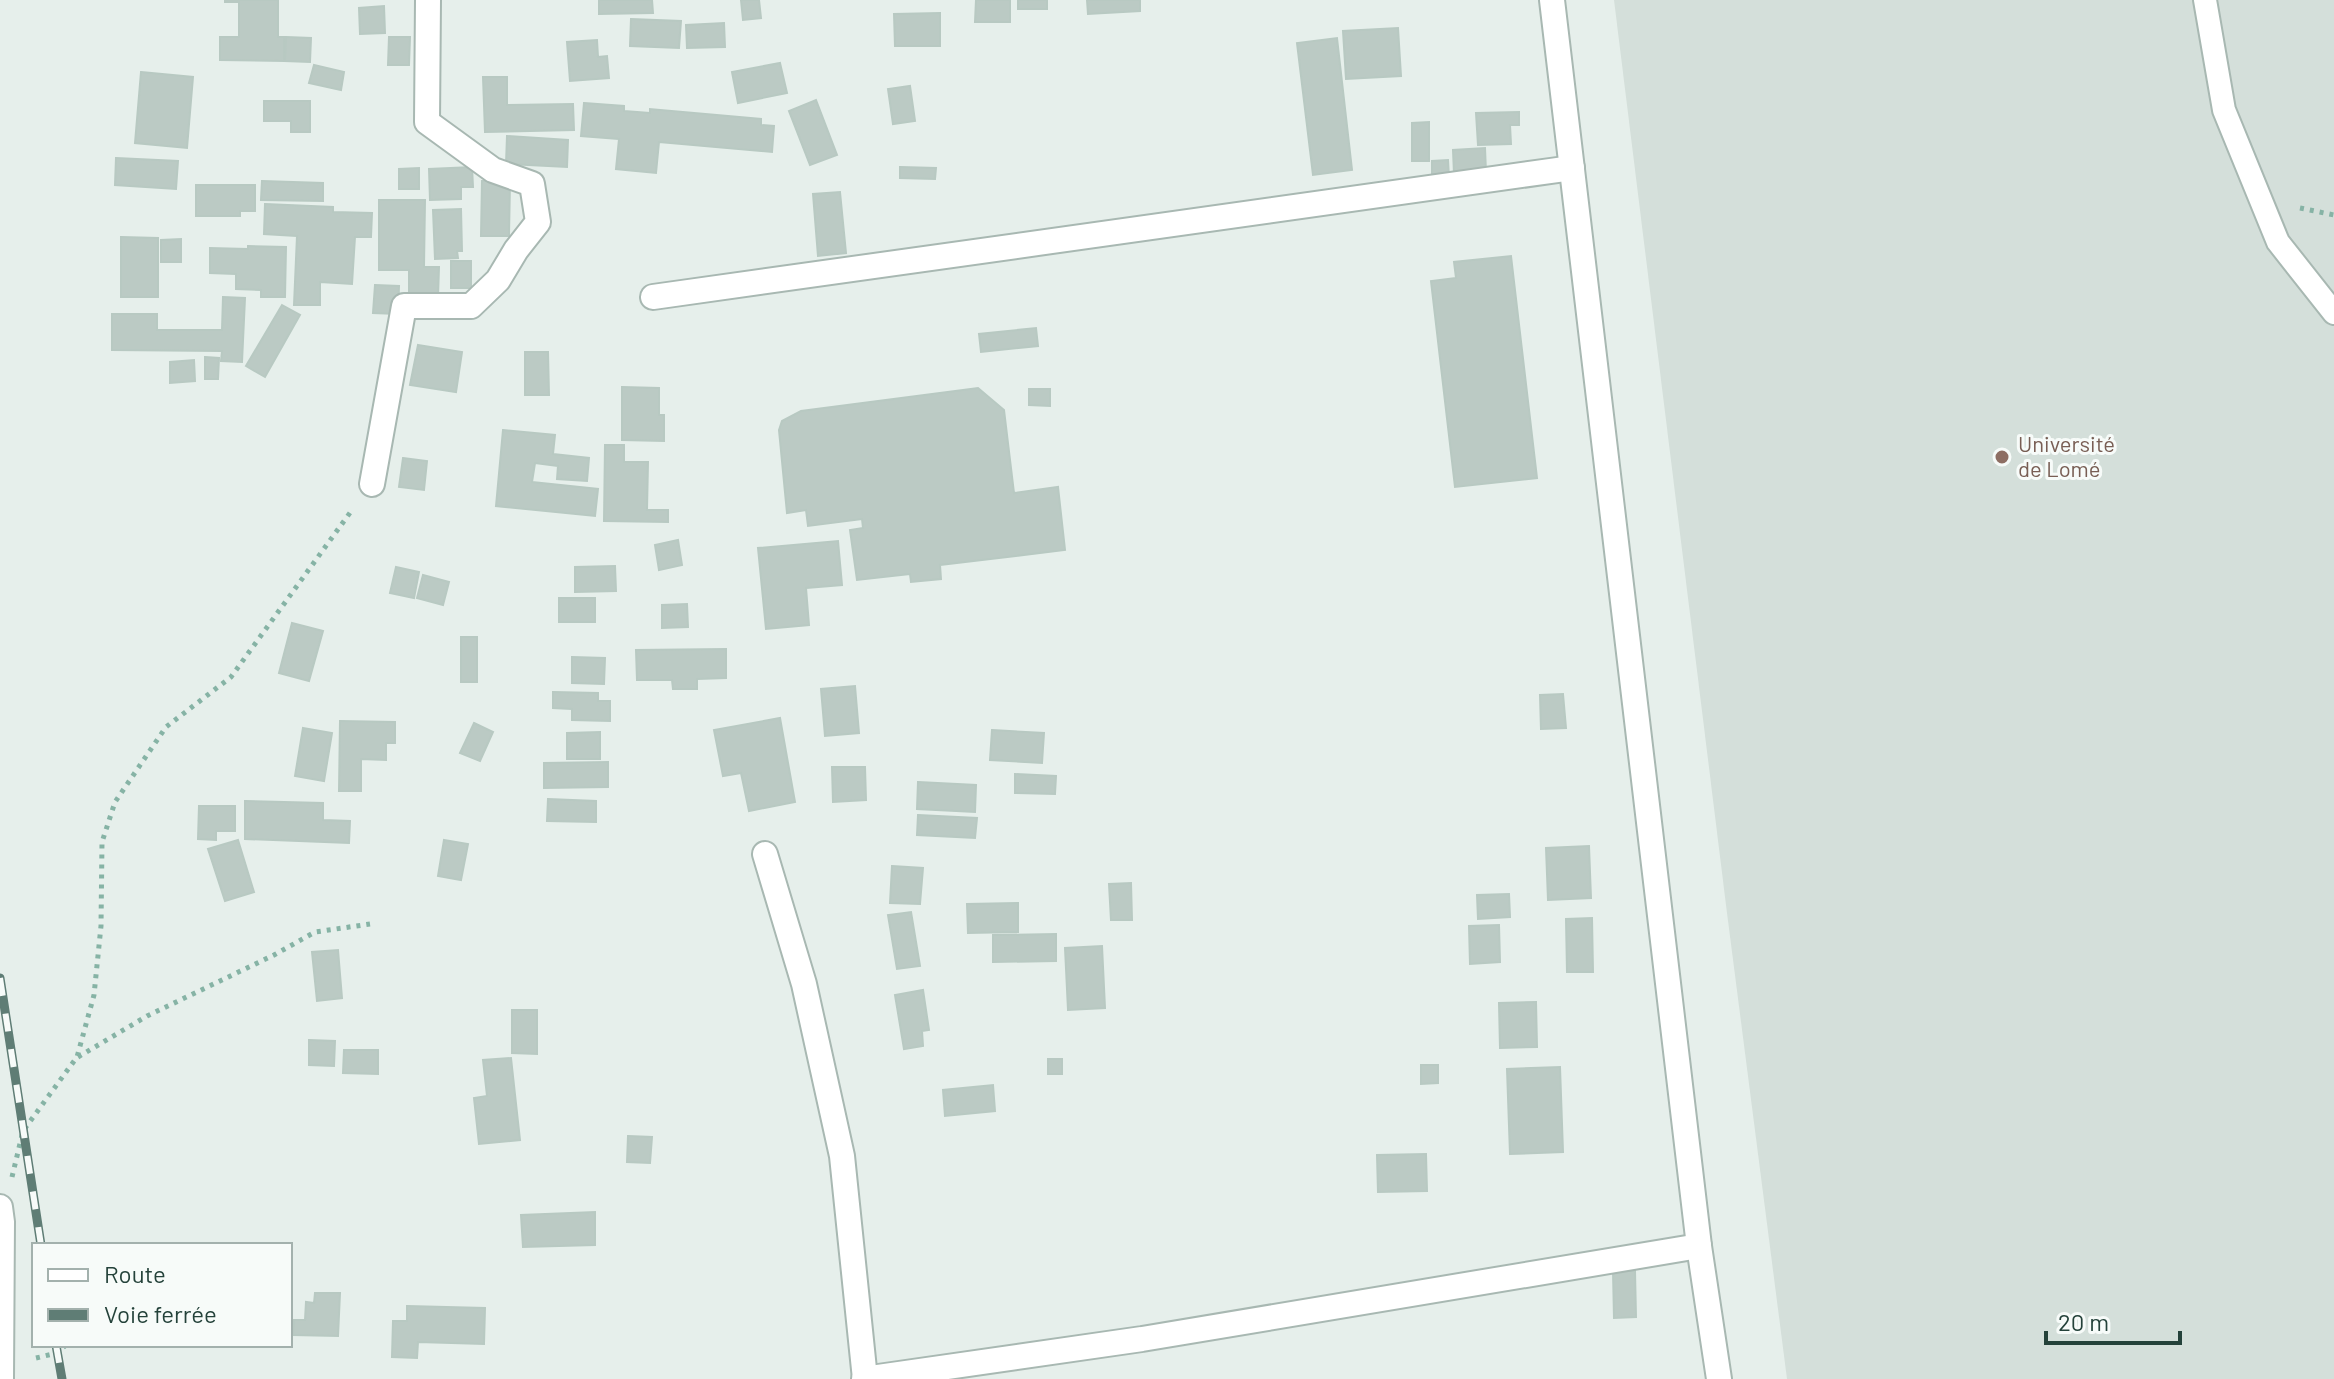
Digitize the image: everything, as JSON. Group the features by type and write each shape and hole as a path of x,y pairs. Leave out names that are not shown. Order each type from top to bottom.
{"street":[{"path":"372,484 404,306 471,306 498,280 538,222 532,184 493,170 427,122 428,0"},
{"path":"1552,0 1699,1246 1719,1379"},
{"path":"653,297 1572,168"},
{"path":"765,854 804,984 842,1156 865,1379 1142,1339 1699,1246"},
{"path":"1,1214 1,1379"}],"lane":[{"path":"2205,0 2224,110 2278,242 2334,313"}],"path":[{"path":"1,1214 23,1131 77,1057 94,995 101,926 102,842 115,802 166,727 231,677 372,484"},
{"path":"77,1057 147,1016 315,932 370,924"}],"shaded area":[{"name":"Université de Lomé","path":"1614,0 2334,0 2334,1379 1787,1379"}],"building":[{"path":"225,0 278,0 278,37 284,37 284,61 220,60 220,37 239,37 239,2"},
{"path":"599,0 652,0 653,13 599,14"},
{"path":"741,0 759,0 761,18 743,20"},
{"path":"976,0 1010,0 1010,22 975,22"},
{"path":"1018,0 1047,0 1047,9 1018,9"},
{"path":"1087,0 1140,0 1140,11 1088,14"},
{"path":"384,6 385,33 360,34 359,8"},
{"path":"940,13 940,46 895,46 894,14"},
{"path":"631,19 681,21 679,48 630,46"},
{"path":"724,23 725,47 687,48 686,25"},
{"path":"1398,28 1401,76 1346,79 1343,31"},
{"path":"286,37 311,38 310,62 285,61"},
{"path":"389,37 410,37 409,65 388,65"},
{"path":"1337,38 1352,170 1313,175 1297,43"},
{"path":"597,40 598,57 607,56 609,78 570,81 567,42"},
{"path":"780,63 787,93 738,103 732,72"},
{"path":"314,65 344,72 341,90 309,83"},
{"path":"141,72 193,77 187,148 135,143"},
{"path":"483,77 507,77 507,105 573,104 574,130 485,132"},
{"path":"910,86 915,121 893,124 888,89"},
{"path":"816,100 837,155 810,165 789,111"},
{"path":"264,101 310,101 310,132 291,132 291,121 264,121"},
{"path":"584,103 624,106 624,111 650,113 650,109 761,119 761,125 774,126 772,152 659,142 656,173 616,169 619,139 581,136"},
{"path":"1519,112 1519,125 1510,125 1511,144 1478,145 1476,113"},
{"path":"1429,122 1429,161 1412,161 1412,123"},
{"path":"507,136 568,140 567,167 506,164"},
{"path":"1485,148 1486,172 1454,174 1453,150"},
{"path":"116,158 178,161 176,189 115,185"},
{"path":"1448,160 1449,178 1432,178 1432,161"},
{"path":"472,167 473,187 461,187 461,199 430,200 429,169"},
{"path":"900,167 936,168 935,179 900,178"},
{"path":"419,168 419,189 399,189 399,169"},
{"path":"262,181 323,183 323,201 261,200"},
{"path":"482,181 510,181 509,236 481,236"},
{"path":"196,185 255,185 255,211 240,211 240,216 196,216"},
{"path":"840,192 846,253 818,256 813,194"},
{"path":"379,200 425,200 424,267 439,267 438,297 409,297 409,270 379,270"},
{"path":"265,204 333,207 333,212 372,213 371,237 355,237 352,284 320,282 320,305 294,305 297,236 264,234"},
{"path":"461,209 462,251 457,251 458,258 435,259 433,210"},
{"path":"121,237 158,238 158,297 121,297"},
{"path":"181,239 181,262 161,262 161,240"},
{"path":"248,246 286,247 285,297 261,297 261,290 236,289 236,274 210,273 210,248 248,249"},
{"path":"1511,256 1537,478 1455,487 1431,281 1456,278 1454,262"},
{"path":"451,261 471,261 471,288 451,288"},
{"path":"375,285 399,286 398,314 373,313"},
{"path":"223,297 245,298 242,362 221,361 222,351 112,350 112,314 157,314 157,330 222,330"},
{"path":"282,305 300,315 265,377 246,366"},
{"path":"1036,328 1038,346 981,352 979,334"},
{"path":"418,345 462,352 456,392 410,385"},
{"path":"525,352 548,352 549,395 525,395"},
{"path":"205,357 219,358 218,379 205,379"},
{"path":"194,360 195,381 170,383 170,362"},
{"path":"622,387 659,388 659,415 664,415 664,441 622,440"},
{"path":"978,388 1004,410 1014,493 1058,487 1065,550 940,565 941,579 911,582 910,574 857,580 850,530 863,528 862,519 808,526 806,510 787,513 779,430 782,421 801,411"},
{"path":"1029,389 1050,389 1050,406 1029,405"},
{"path":"503,430 555,435 553,454 589,458 587,481 557,479 558,466 535,463 532,482 598,489 595,516 496,506"},
{"path":"605,445 624,445 624,462 648,462 647,510 668,510 668,522 604,521"},
{"path":"403,458 427,461 424,490 399,487"},
{"path":"678,540 682,565 659,570 655,545"},
{"path":"838,541 842,585 806,588 809,625 766,629 758,548"},
{"path":"615,566 616,591 575,592 575,567"},
{"path":"396,567 419,572 414,598 390,593"},
{"path":"423,575 449,582 443,605 417,598"},
{"path":"559,598 595,598 595,622 559,622"},
{"path":"687,604 688,627 662,628 662,605"},
{"path":"292,623 323,631 309,681 279,673"},
{"path":"461,637 477,637 477,682 461,682"},
{"path":"726,649 726,678 697,679 697,689 673,689 672,680 637,680 636,650"},
{"path":"572,657 605,658 604,684 572,683"},
{"path":"855,686 859,733 825,736 821,689"},
{"path":"553,692 598,693 598,701 610,701 610,721 572,720 572,709 553,708"},
{"path":"1563,694 1566,728 1541,729 1540,695"},
{"path":"780,718 795,802 749,811 741,773 723,776 714,730"},
{"path":"340,721 395,722 395,743 386,743 386,760 361,759 361,791 339,791"},
{"path":"474,723 493,732 480,761 460,753"},
{"path":"303,728 332,733 324,781 295,776"},
{"path":"992,730 1044,733 1042,763 990,760"},
{"path":"600,732 600,759 567,759 567,733"},
{"path":"608,762 608,787 544,788 544,763"},
{"path":"832,767 865,767 866,800 833,802"},
{"path":"1015,774 1056,776 1055,794 1015,793"},
{"path":"918,782 976,785 975,812 917,809"},
{"path":"548,799 596,801 596,822 547,821"},
{"path":"245,801 323,803 323,820 350,821 349,843 245,839"},
{"path":"199,806 235,806 235,831 216,831 216,840 198,839"},
{"path":"918,815 977,818 975,838 917,835"},
{"path":"238,840 254,892 225,901 208,849"},
{"path":"444,840 468,844 461,880 438,876"},
{"path":"1589,846 1591,898 1548,900 1546,848"},
{"path":"892,866 923,868 920,904 890,903"},
{"path":"1131,883 1132,920 1111,920 1109,884"},
{"path":"1509,894 1510,917 1478,919 1477,895"},
{"path":"1018,903 1018,932 968,933 967,904"},
{"path":"911,912 920,966 897,969 888,915"},
{"path":"1592,918 1593,972 1567,972 1566,919"},
{"path":"1499,925 1500,962 1470,964 1469,926"},
{"path":"1056,934 1056,961 993,962 993,935"},
{"path":"1102,946 1105,1008 1068,1010 1065,948"},
{"path":"338,950 342,998 317,1001 312,952"},
{"path":"923,990 929,1030 922,1031 923,1046 904,1049 895,995"},
{"path":"1536,1002 1537,1047 1500,1048 1499,1003"},
{"path":"512,1010 537,1010 537,1054 512,1053"},
{"path":"309,1040 335,1041 334,1066 309,1065"},
{"path":"344,1050 378,1050 378,1074 343,1073"},
{"path":"511,1058 520,1140 479,1144 474,1098 487,1096 483,1060"},
{"path":"1048,1059 1062,1059 1062,1074 1048,1074"},
{"path":"1421,1065 1438,1065 1438,1083 1421,1084"},
{"path":"1560,1067 1563,1152 1510,1154 1507,1069"},
{"path":"993,1085 995,1111 945,1116 943,1090"},
{"path":"628,1136 652,1137 650,1163 627,1162"},
{"path":"1426,1154 1427,1191 1378,1192 1377,1155"},
{"path":"595,1212 595,1245 523,1247 521,1215"},
{"path":"1613,1271 1635,1271 1636,1317 1614,1318"},
{"path":"315,1293 340,1293 338,1336 293,1335 294,1320 305,1320 306,1302 314,1303"},
{"path":"407,1306 485,1308 484,1344 418,1342 417,1358 392,1357 393,1321 407,1321"}],"railway":[{"path":"0,978 41,1243"},
{"path":"56,1347 62,1379"}],"place":[{"name":"Université de Lomé","path":"2002,457"}]}
